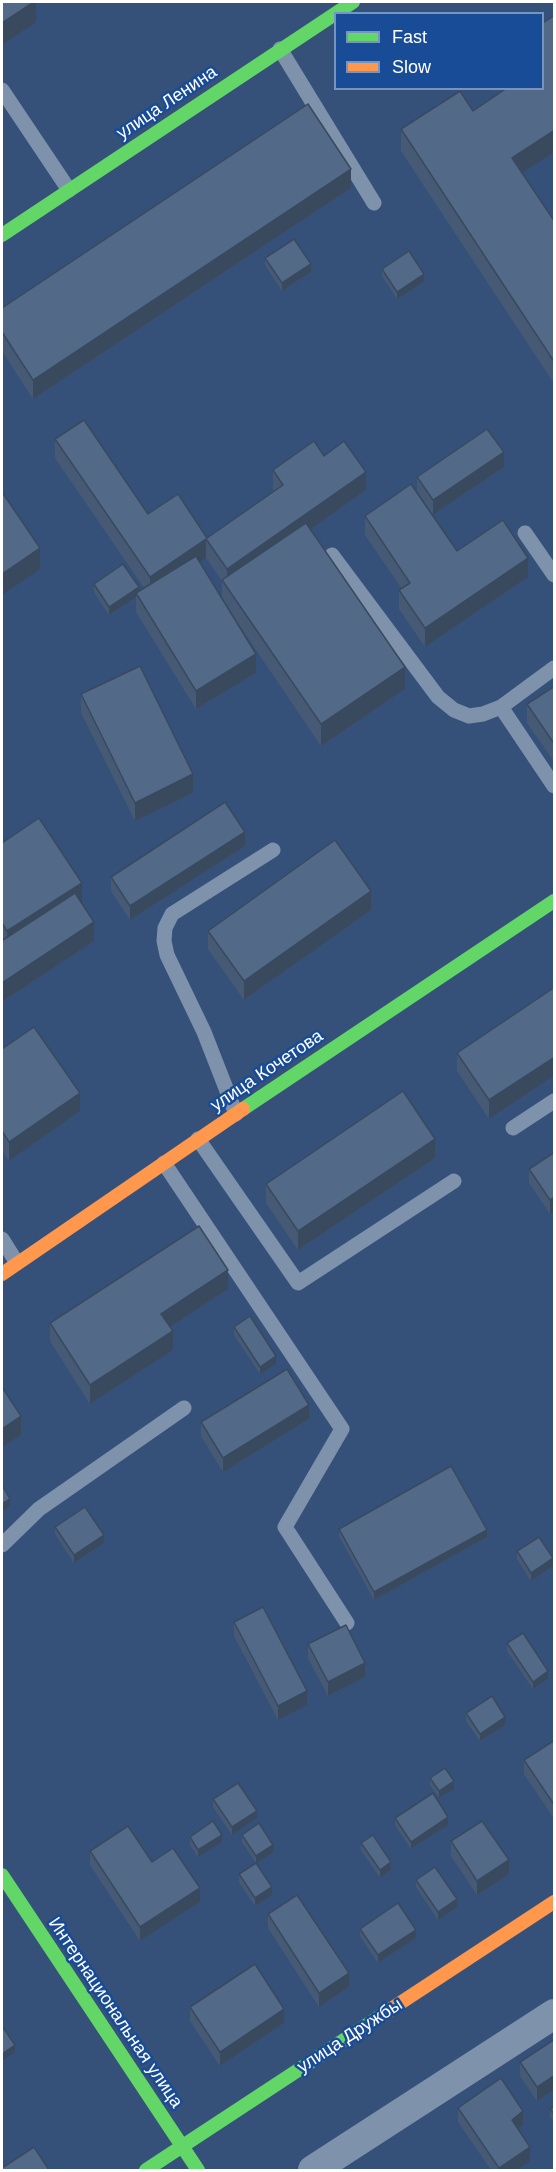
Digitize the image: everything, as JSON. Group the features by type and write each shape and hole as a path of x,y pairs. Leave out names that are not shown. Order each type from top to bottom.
{"street":[{"name":"улица Ленина","path":"337,12 353,2"},
{"name":"улица Ленина","path":"2,235 334,14"},
{"name":"улица Кочетова","path":"2,1274 198,1139 555,901"},
{"name":"Интернациональная улица","path":"2,1875 198,2170"},
{"name":"улица Дружбы","path":"146,2170 555,1902"},
{"path":"313,2170 555,2014"}],"lane":[{"path":"280,49 374,203"},
{"path":"2,90 69,190"},
{"path":"525,532 555,575"},
{"path":"332,555 438,697 454,710 469,716 483,714 501,707 555,668"},
{"path":"501,707 555,786"},
{"path":"236,1114 204,1032 166,955 164,935 172,914 273,850"},
{"path":"513,1128 555,1101"},
{"path":"198,1139 298,1283 454,1181"},
{"path":"164,1163 342,1429 285,1527 347,1623"},
{"path":"2,1239 17,1263"},
{"path":"2,1545 39,1509 184,1408"}],"building":[{"path":"2,2 34,2 2,23"},
{"path":"555,15 555,130 512,158 555,222 555,363 401,129 460,91 473,111 504,90 544,90 544,22"},
{"path":"308,104 351,169 33,380 2,332 2,308"},
{"path":"294,239 311,264 282,283 265,258"},
{"path":"409,251 424,274 397,292 382,269"},
{"path":"84,420 148,514 178,494 207,538 283,485 273,470 314,441 324,456 344,441 366,472 227,569 206,539 150,577 55,439"},
{"path":"487,429 504,452 433,500 417,477"},
{"path":"411,484 457,551 503,520 528,558 425,628 399,590 410,583 365,516"},
{"path":"2,492 40,548 2,574"},
{"path":"306,523 405,667 321,724 222,580"},
{"path":"196,556 256,654 196,691 136,593"},
{"path":"123,564 139,587 109,607 94,584"},
{"path":"140,666 193,774 135,803 81,694"},
{"path":"555,686 555,745 527,704"},
{"path":"225,802 245,832 130,906 111,877"},
{"path":"39,818 82,883 7,931 2,923 2,843"},
{"path":"335,840 371,891 244,981 208,931"},
{"path":"75,893 94,922 2,983 2,937 3,940"},
{"path":"555,987 555,1057 489,1100 457,1053"},
{"path":"34,1027 80,1093 9,1142 2,1131 2,1049"},
{"path":"403,1091 435,1139 298,1231 266,1184"},
{"path":"555,1152 555,1197 550,1200 529,1169"},
{"path":"199,1226 228,1270 161,1314 173,1331 90,1385 50,1323"},
{"path":"250,1316 276,1356 260,1367 234,1327"},
{"path":"287,1369 309,1405 223,1458 201,1422"},
{"path":"2,1387 21,1416 2,1429"},
{"path":"451,1466 487,1530 374,1592 339,1529"},
{"path":"2,1485 10,1499 2,1504"},
{"path":"85,1507 104,1535 74,1555 55,1527"},
{"path":"539,1537 553,1558 531,1573 517,1551"},
{"path":"263,1607 307,1691 278,1706 234,1622"},
{"path":"346,1625 365,1663 328,1682 308,1644"},
{"path":"523,1633 548,1671 533,1682 507,1643"},
{"path":"492,1696 505,1717 480,1734 466,1713"},
{"path":"555,1740 555,1806 524,1760"},
{"path":"445,1768 454,1781 439,1791 430,1778"},
{"path":"238,1783 257,1811 232,1827 213,1799"},
{"path":"433,1793 448,1817 411,1842 395,1818"},
{"path":"213,1821 222,1835 198,1850 190,1837"},
{"path":"482,1821 509,1860 477,1881 451,1841"},
{"path":"259,1823 273,1845 256,1856 242,1835"},
{"path":"128,1826 152,1862 173,1848 200,1888 140,1927 90,1851"},
{"path":"373,1835 391,1862 380,1870 361,1843"},
{"path":"256,1863 272,1887 255,1898 239,1874"},
{"path":"435,1867 457,1899 438,1912 416,1880"},
{"path":"297,1895 349,1973 319,1993 268,1914"},
{"path":"398,1903 416,1930 378,1955 360,1929"},
{"path":"255,1964 284,2009 220,2052 190,2007"},
{"path":"2,2026 15,2045 2,2054"},
{"path":"555,2039 555,2075 537,2087 520,2062"},
{"path":"501,2078 523,2111 512,2120 530,2147 499,2168 458,2108"},
{"path":"34,2147 49,2170 2,2170 2,2168"}],"traffic: fast":[{"path":"338,12 353,2"},
{"path":"2,235 334,15"},
{"path":"243,1109 554,901"},
{"path":"2,1875 198,2170"},
{"path":"146,2170 385,2013"}],"traffic: slow":[{"path":"2,1274 243,1109"},
{"path":"385,2013 554,1902"}]}
